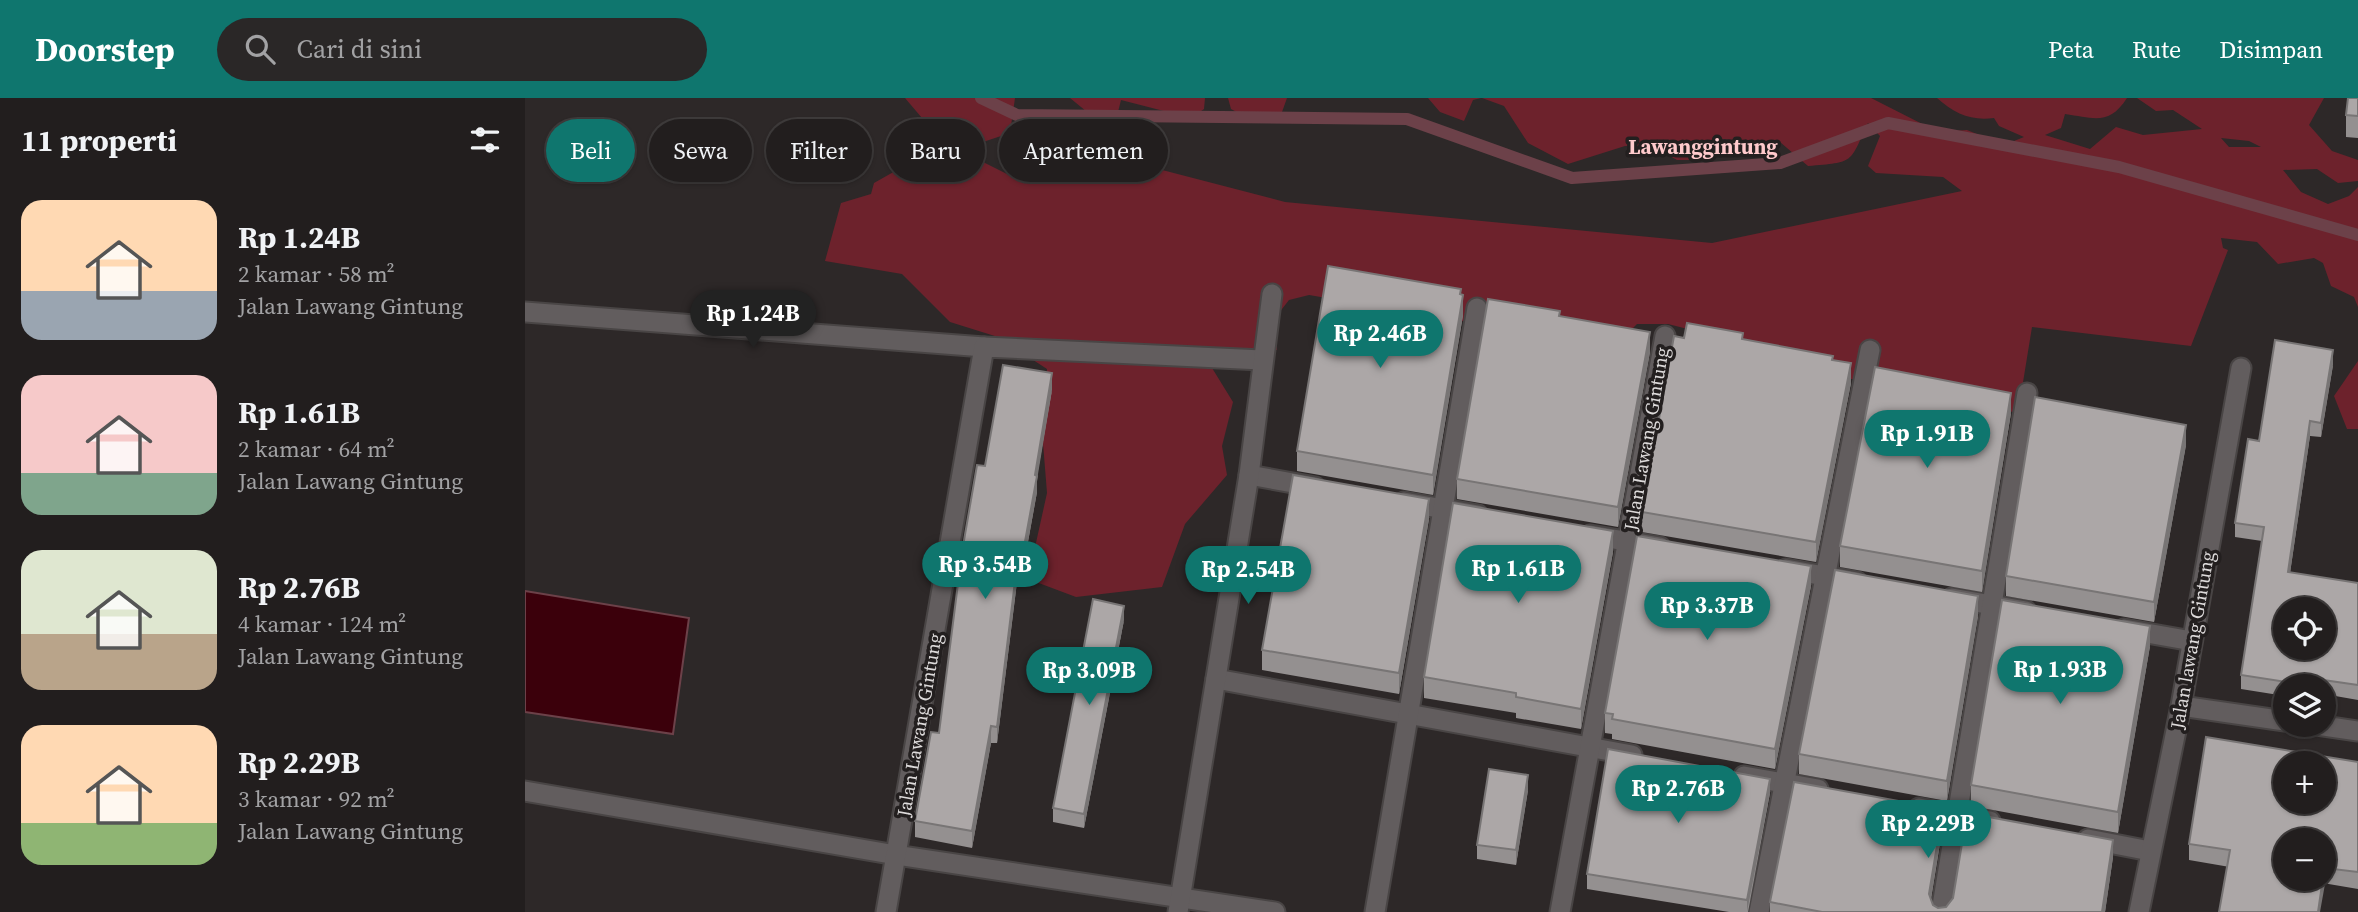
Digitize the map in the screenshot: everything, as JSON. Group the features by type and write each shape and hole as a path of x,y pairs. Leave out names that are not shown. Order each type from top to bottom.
{"street":[{"path":"1179,905 1249,475 1272,294"},
{"path":"1375,912 1477,308"},
{"path":"525,312 984,348 1262,360"},
{"name":"Jalan Lawang Gintung","path":"1560,912 1665,336"},
{"name":"Jalan Lawang Gintung","path":"886,912 984,348"},
{"path":"1759,912 1870,350"},
{"name":"Jalan lawang Gintung","path":"2139,912 2181,706 2241,368"},
{"path":"1941,912 2027,393"},
{"path":"1249,475 1339,491"},
{"path":"1391,500 1496,518"},
{"name":"Jalan Lawang Gintung","path":"1575,532 1680,551"},
{"path":"1773,567 1877,585"},
{"path":"1928,594 2045,615"},
{"name":"Jalan Lawang Gintung","path":"2098,624 2192,641"},
{"path":"1216,679 1655,759"},
{"path":"2181,706 2273,719"},
{"path":"2336,728 2358,731"},
{"path":"1720,771 1837,793"},
{"path":"525,791 1179,905 1275,912"},
{"path":"1904,805 2008,825"},
{"path":"2073,836 2150,851"}],"shaded area":[{"path":"905,98 1015,98 1012,119 999,119 999,137 985,141 985,119 922,118"},
{"path":"1070,98 1205,98 1204,109 1191,118 1121,100 1117,116 1092,116"},
{"path":"1228,98 1287,98 1282,112 1257,123 1231,109"},
{"path":"1428,98 1481,98 1473,100 1464,121 1440,112"},
{"path":"1482,98 1871,98 1938,132 1967,130 2004,145 2024,137 1999,126 1994,118 1964,115 1937,98 2127,98 2114,113 2100,118 2065,114 2061,128 2045,135 2090,149 2116,127 2143,135 2202,129 2173,110 2156,111 2137,98 2324,98 2309,125 2332,151 2358,160 2358,181 2338,183 2317,169 2283,170 2301,192 2328,204 2349,196 2358,187 2358,307 2354,297 2331,286 2323,263 2314,258 2278,264 2257,242 2221,238 2223,248 2228,250 2191,346 2032,327 2018,413 1729,354 1719,337 1668,324 1637,324 1614,347 1309,295 1289,300 1275,318 1277,350 1204,355 1233,402 1222,446 1227,475 1185,524 1162,587 1076,597 1028,579 1047,493 1043,443 1047,369 998,337 950,322 902,274 825,261 841,203 871,194 874,183 886,176 886,182 985,182 985,163 999,170 999,182 1168,182 1168,172 1285,202 1712,243 1962,191 1943,177 1876,173 1868,166 1880,136 1868,123 1849,158 1835,163 1808,166 1780,142 1722,139 1708,160 1677,160 1653,147 1625,146 1568,164 1528,143 1504,106","holes":["2221,138 2249,141 2261,147 2229,147"]},
{"path":"2358,361 2358,429 2347,429 2334,396"},
{"path":"525,591 689,618 673,734 525,712"}],"building":[{"path":"2348,98 2358,98 2358,116 2346,115"},
{"path":"1328,266 1461,289 1460,294 1463,295 1433,475 1297,451"},
{"path":"1488,299 1560,311 1559,316 1650,332 1618,507 1457,479"},
{"path":"1687,323 1743,333 1742,339 1833,356 1832,360 1851,363 1816,542 1642,512 1674,336 1684,338"},
{"path":"2275,340 2333,350 2321,423 2310,421 2288,572 2358,583 2358,685 2336,682 2336,674 2273,674 2273,680 2241,675 2264,527 2235,523 2248,439 2259,441"},
{"path":"1003,365 1052,373 1022,558 1018,557 997,727 991,726 972,831 915,821 931,732 939,733 962,552 977,465 985,466"},
{"path":"1875,367 2011,393 1982,571 1840,546"},
{"path":"2035,397 2186,425 2154,602 2006,576"},
{"path":"1293,475 1429,499 1399,673 1262,650"},
{"path":"1453,503 1613,531 1581,709 1516,697 1516,693 1424,677"},
{"path":"1637,536 1811,566 1775,749 1612,719 1613,714 1605,713"},
{"path":"1835,570 1978,596 1947,781 1799,754"},
{"path":"1093,599 1124,606 1084,814 1053,808"},
{"path":"2002,600 2150,626 2118,812 1971,785"},
{"path":"2206,737 2291,751 2273,751 2273,814 2336,814 2336,758 2358,762 2358,872 2336,869 2336,828 2273,828 2273,891 2321,891 2318,912 2219,912 2230,850 2189,844"},
{"path":"1608,749 1770,779 1747,900 1587,874"},
{"path":"1489,769 1528,775 1516,850 1477,845"},
{"path":"1794,782 1943,809 1929,894 1933,905 1938,908 1946,907 1953,898 1967,813 2113,840 2102,912 1822,912 1770,902"}],"waterway":[{"path":"981,98 1017,115 1407,119 1572,178 1780,163 1888,123 2119,167 2358,235"}],"district":[{"name":"Lawanggintung","path":"1703,147"}]}
